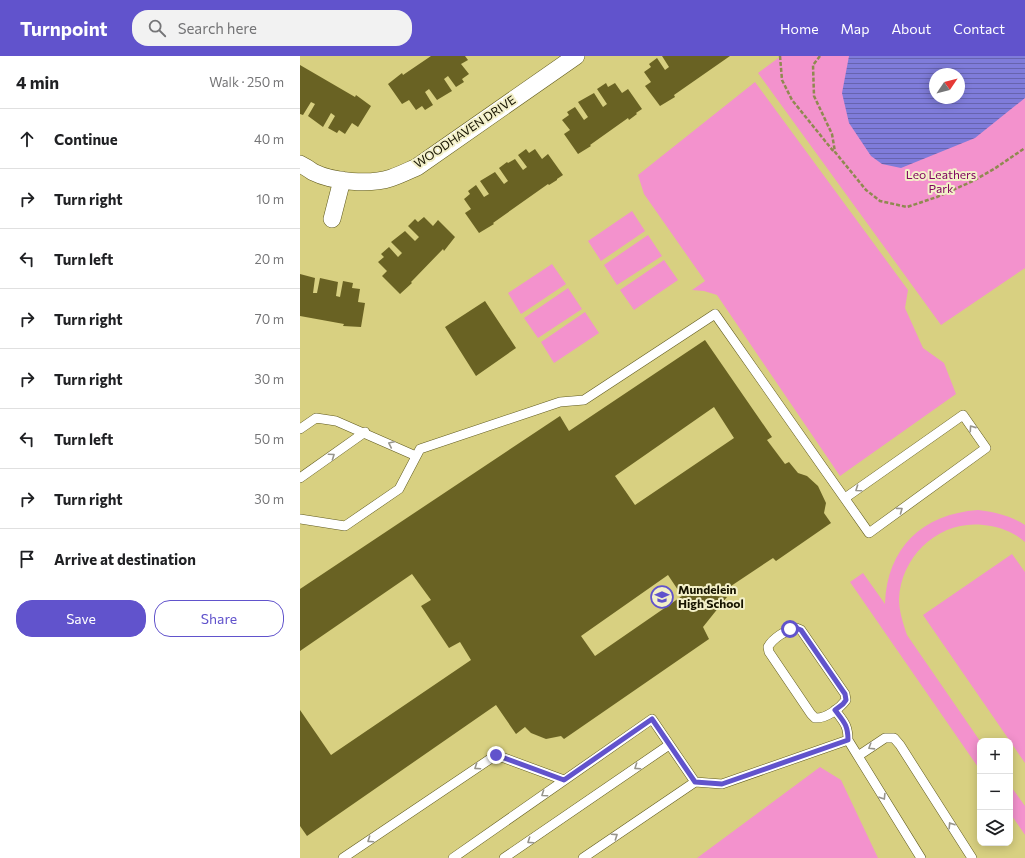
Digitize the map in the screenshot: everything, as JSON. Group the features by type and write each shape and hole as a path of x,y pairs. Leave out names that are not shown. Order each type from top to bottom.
{"street":[{"name":"WOODHAVEN DRIVE","path":"300,164 327,177 342,180 369,182 390,178 417,167 576,56"},
{"path":"332,219 342,180"}],"lane":[{"path":"300,519 345,526 399,489 420,449 560,402 584,400 715,314 869,533 986,448 963,415 845,498"},
{"path":"300,429 316,418 336,421 416,456"},
{"path":"300,478 364,432"},
{"path":"796,628 801,630 845,694 846,700 835,710 821,718 815,718 769,652 768,647 770,644 790,629 796,628"},
{"path":"835,710 845,723 848,730 848,740 922,858"},
{"path":"453,858 652,719 695,782"},
{"path":"858,756 885,738 894,738 900,745 972,858"},
{"path":"583,858 695,782 722,784 848,740"},
{"path":"504,858 669,745"},
{"path":"343,858 496,755 564,780"}],"path":[{"path":"780,56 782,80 792,100 866,190 880,201 907,207 937,197 973,181 1025,148"},
{"path":"820,56 813,65 814,96 832,134 835,152"}],"green space":[{"name":"Leo Leathers Park","path":"781,56 1025,56 1025,268 941,325 758,73"},
{"path":"755,82 908,290 905,308 923,348 944,363 956,394 840,476 717,295 704,291 692,290 705,281 644,194 638,175"},
{"path":"632,211 645,231 601,261 588,241"},
{"path":"648,235 662,256 617,285 604,265"},
{"path":"664,260 678,280 634,310 620,290"},
{"path":"552,264 566,284 521,314 508,293"},
{"path":"568,288 582,309 538,338 524,318"},
{"path":"585,312 599,333 554,363 541,342"},
{"path":"978,510 991,512 1014,519 1025,525 1025,542 1011,532 994,527 967,525 952,528 938,535 915,555 907,568 901,583 899,604 907,635 978,738 977,766 850,582 863,573 885,604 887,584 892,566 911,538 924,527 940,518"},
{"path":"1012,554 1025,572 1025,763 1013,746 1013,738 1008,738 923,615"},
{"path":"820,767 841,780 878,858 697,858"},
{"path":"1013,789 1025,806 1025,835 1013,817"}],"shaded area":[{"path":"849,56 1025,56 1025,98 975,138 901,168 882,164 871,156 849,123 842,93"}],"building":[{"path":"431,56 465,56 468,60 461,64 469,74 462,79 464,82 456,87 448,76 444,79 452,91 437,100 429,89 425,92 433,105 425,110 422,106 416,110 409,100 402,104 388,84 402,73 403,75"},
{"path":"662,56 730,56 674,95 675,97 660,106 645,86 651,82 644,72 651,67 649,64 657,58 665,70 669,67"},
{"path":"300,65 355,97 356,95 371,106 358,127 352,123 345,134 339,130 337,133 328,128 335,116 331,113 323,127 308,116 315,104 311,102 303,115 300,114"},
{"path":"606,83 608,87 615,83 622,93 628,89 642,109 629,120 628,118 578,154 564,134 570,130 562,120 569,115 567,112 575,107 584,120 588,117 578,102 594,93 603,107 607,104 597,89"},
{"path":"526,149 529,153 535,149 542,159 548,154 563,175 479,233 465,213 471,209 464,199 470,194 468,191 476,185 484,197 489,194 480,181 495,172 504,184 508,181 499,168 507,162 508,163 515,159 523,170 527,167 518,155"},
{"path":"424,217 433,226 438,220 455,237 444,251 443,249 400,294 382,276 387,271 378,262 384,257 381,254 389,247 398,257 402,253 391,242 405,231 415,241 419,237 408,226 415,219 418,222"},
{"path":"300,274 315,278 313,293 317,293 320,278 338,282 336,296 340,297 343,281 353,283 352,288 360,289 358,302 365,303 361,327 343,326 344,324 300,316"},
{"path":"485,301 516,348 476,376 445,327"},
{"path":"705,340 772,437 767,440 785,464 789,462 798,473 807,476 818,486 826,503 824,513 831,523 776,561 773,558 716,596 727,597 703,627 709,639 564,739 561,736 546,739 531,733 525,727 516,734 496,705 307,836 300,826 300,710 331,755 471,660 460,642 449,648 421,606 431,600 412,574 300,651 300,589 560,416 569,431","holes":["714,407 734,438 635,505 615,476","668,575 682,596 595,656 581,636"]}],"place":[{"name":"Mundelein High School","path":"662,597"}],"route":[{"path":"496,755 564,780 652,719 695,782 722,784 848,740 848,730 845,723 835,710 846,700 845,694 801,630 796,628 790,629"}]}
